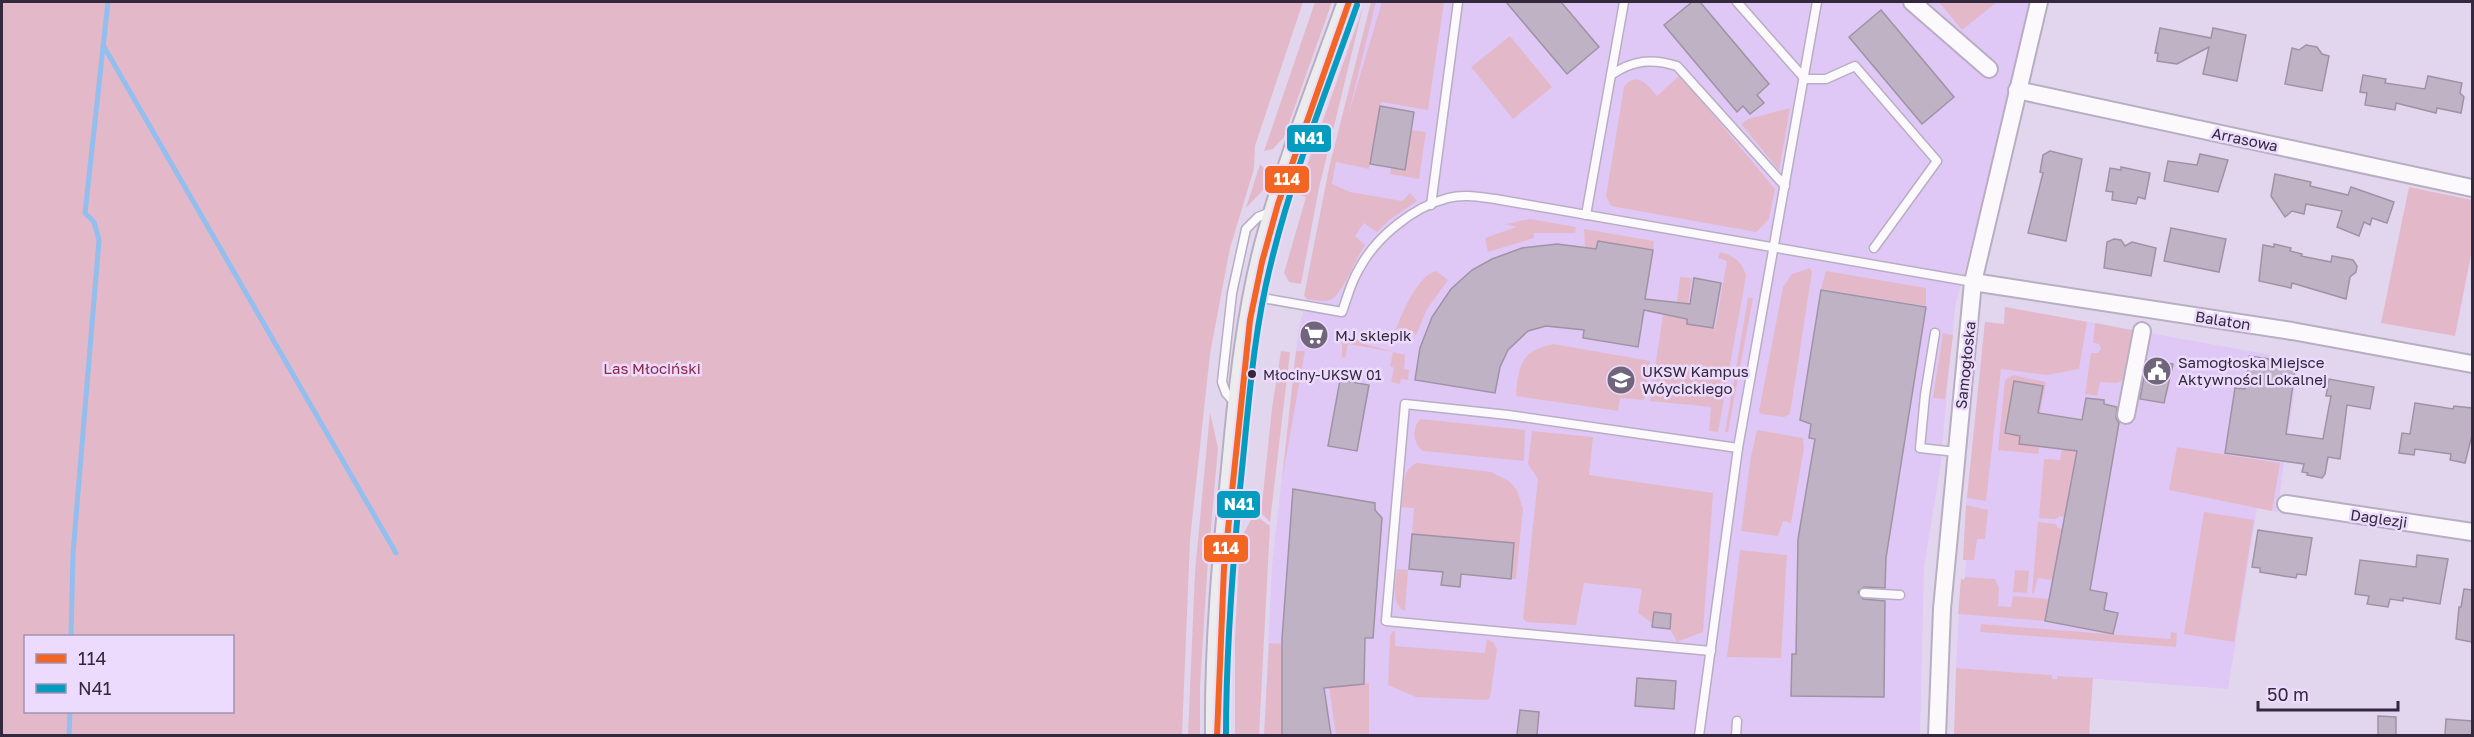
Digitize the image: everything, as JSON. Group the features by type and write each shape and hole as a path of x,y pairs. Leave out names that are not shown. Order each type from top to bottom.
{"street":[{"path":"1217,735 1219,623 1239,406 1256,297 1276,210 1349,2"},
{"path":"1912,2 1989,69"},
{"name":"Samogłoska","path":"1937,735 1942,609 1973,282 2039,2"},
{"name":"Arrasowa","path":"2017,90 2472,188"},
{"name":"Balaton","path":"1973,282 2292,331 2472,364"},
{"path":"2126,415 2142,331"},
{"name":"Daglezji","path":"2286,504 2472,532"}],"lane":[{"path":"1431,204 1458,2"},
{"path":"1586,215 1624,2"},
{"path":"1737,2 1804,79 1826,79 1855,66 1937,161 1874,248"},
{"path":"1700,735 1738,448 1817,2"},
{"path":"1611,75 1641,60 1655,60 1677,66 1785,186"},
{"path":"1256,297 1342,312 1358,270 1373,248 1401,222 1431,204 1448,198 1476,196 1973,282"},
{"path":"1239,406 1226,393 1222,382 1232,293 1246,229 1258,217 1276,210"},
{"path":"1935,333 1925,395 1920,448 1956,452"},
{"path":"1711,651 1386,621 1405,404 1508,415 1738,448"},
{"path":"1864,593 1900,595"},
{"path":"1736,735 1737,722"}],"shaded area":[{"name":"UKSW Kampus Wóycickiego","path":"1376,2 2034,2 1955,307 1940,469 1924,567 1920,735 1264,736 1272,566 1298,333 1330,199 1336,162"},
{"path":"2005,307 2299,360 2277,512 2257,508 2228,689 2058,676 2057,680 2051,679 2051,675 1956,668 1961,579 1965,579 1966,560 1963,560 1966,505 1985,322 2004,324"}],"green space":[{"name":"Las Młociński","path":"2,2 1303,2 1255,146 1254,169 1230,248 1210,354 1190,540 1182,735 2,735"},
{"path":"1315,2 1332,2 1284,137 1273,149 1264,151"},
{"path":"1371,2 1376,2 1348,116 1382,2 1444,2 1428,110 1381,102 1369,169 1336,162 1332,184 1350,192 1402,201 1410,193 1417,201 1388,221 1377,232 1364,223 1355,236 1365,245 1339,292 1330,300 1307,299 1304,296 1329,168"},
{"path":"1939,2 1997,2 1962,30"},
{"path":"1363,7 1319,188 1301,284 1289,282 1284,273 1306,197 1297,194"},
{"path":"1510,36 1552,87 1513,119 1471,67"},
{"path":"1680,75 1775,189 1769,219 1756,232 1611,206 1606,196 1624,87 1628,82 1637,79 1646,84 1657,96"},
{"path":"1790,108 1779,170 1741,124 1748,119"},
{"path":"1411,130 1426,132 1419,179 1390,174 1391,168 1405,170"},
{"path":"1260,164 1267,172 1266,187 1246,208"},
{"path":"2409,187 2472,200 2472,250 2455,336 2381,323"},
{"path":"1530,219 1576,227 1575,233 1534,233 1534,238 1488,252 1485,238 1516,227 1506,224"},
{"path":"1584,229 1654,241 1653,250 1598,241 1596,249 1585,247"},
{"path":"1720,252 1737,260 1746,276 1718,432 1709,431 1711,407 1650,401 1663,315 1688,318 1687,324 1715,328 1727,261 1718,258"},
{"path":"1810,268 1812,272 1790,414 1784,417 1761,414 1759,411 1783,287 1792,274"},
{"path":"1436,271 1448,280 1427,309 1416,335 1396,329 1417,287 1429,274"},
{"path":"1826,271 1926,288 1926,306 1821,289"},
{"path":"1680,277 1692,278 1688,304 1677,302"},
{"path":"1748,298 1753,298 1728,432 1725,432"},
{"path":"2005,307 2087,322 2079,369 2046,375 2001,369 1986,501 1967,498 1985,322 2004,324"},
{"path":"2095,323 2137,331 2126,379 2117,383 2100,382 2097,396 2085,394 2091,353 2098,353 2101,349 2099,344 2093,343"},
{"path":"1943,333 1953,335 1945,399 1933,398"},
{"path":"1347,334 1365,344 1405,355 1404,369 1409,370 1408,380 1401,379 1400,384 1391,382 1394,368 1390,366 1393,352 1348,344 1345,358 1342,357 1342,339"},
{"path":"1554,344 1650,361 1644,400 1620,398 1618,411 1516,396 1518,376 1523,361 1534,350"},
{"path":"1281,351 1290,352 1270,522 1261,513 1272,408"},
{"path":"1296,351 1305,351 1282,480"},
{"path":"2013,375 2046,382 2040,413 2038,413 2043,386 2014,381 2004,433 2020,436 2019,444 2039,447 2038,454 1998,450 2005,380"},
{"path":"1210,412 1218,448 1200,686 1200,735 1188,735 1195,572"},
{"path":"1421,419 1525,430 1524,461 1423,451 1414,435"},
{"path":"1757,430 1803,438 1804,448 1791,523 1783,521 1778,536 1741,531 1751,456"},
{"path":"1532,431 1593,437 1589,475 1713,493 1703,632 1677,642 1670,629 1671,614 1654,612 1652,623 1638,613 1642,589 1584,583 1576,625 1527,622 1523,619 1538,479 1528,464"},
{"path":"2177,447 2280,463 2272,511 2169,490"},
{"path":"2062,449 2077,450 2065,517 2039,518 2044,459 2060,460"},
{"path":"1417,463 1491,472 1509,481 1517,490 1523,509 1516,579 1511,579 1514,544 1412,534 1414,508 1402,507 1403,488 1405,475"},
{"path":"1966,505 1988,510 1985,539 1977,539 1974,560 1963,560"},
{"path":"2204,512 2254,520 2234,642 2184,634"},
{"path":"1252,518 1259,518 1270,526 1259,735 1235,735 1235,639 1240,540"},
{"path":"2038,522 2056,524 2058,528 2063,529 2053,580 2038,578 2034,593 2032,593"},
{"path":"1740,550 1787,555 1781,658 1727,657"},
{"path":"1397,569 1408,570 1405,611 1397,603 1396,598"},
{"path":"2015,570 2029,571 2027,593 2013,592"},
{"path":"1965,577 1995,579 1999,588 1998,606 2011,607 2013,596 2049,599 2045,621 1958,614 1961,579 1964,580"},
{"path":"1981,624 2170,639 2171,632 2177,633 2176,647 1980,632"},
{"path":"1395,631 1395,646 1485,653 1487,639 1494,643 1497,650 1490,698 1486,700 1416,697 1388,685 1390,636"},
{"path":"1269,643 1318,646 1282,656 1282,735 1264,736"},
{"path":"1956,668 2052,675 2052,679 2057,679 2057,676 2093,678 2089,735 1954,735"},
{"path":"1369,683 1369,735 1336,735 1329,687"}],"building":[{"path":"1506,2 1561,2 1599,47 1567,74"},
{"path":"1692,2 1700,2 1769,84 1757,95 1764,103 1750,114 1743,106 1737,112 1664,25"},
{"path":"1881,10 1954,97 1922,124 1849,37"},
{"path":"2160,28 2211,38 2213,28 2246,35 2237,81 2203,74 2209,47 2177,64 2157,61 2158,53 2155,53"},
{"path":"2306,45 2317,47 2322,54 2329,56 2322,91 2285,84 2292,48 2299,50"},
{"path":"2363,75 2386,79 2385,83 2425,89 2428,76 2462,83 2460,93 2464,97 2461,113 2437,108 2436,113 2396,103 2395,110 2365,105 2367,93 2360,92"},
{"path":"1380,106 1414,112 1405,170 1370,164"},
{"path":"2050,151 2082,159 2066,241 2028,233 2043,173 2040,172 2043,155"},
{"path":"2200,154 2228,160 2218,192 2164,181 2168,161 2197,165"},
{"path":"2121,167 2150,173 2145,199 2138,197 2136,204 2112,200 2113,192 2106,191 2110,168 2121,170"},
{"path":"2275,174 2311,182 2310,186 2348,195 2351,187 2394,202 2387,223 2372,218 2370,225 2364,222 2359,236 2337,227 2342,211 2306,204 2304,214 2292,211 2285,217 2271,196"},
{"path":"2171,228 2226,239 2219,272 2164,261"},
{"path":"2114,239 2121,240 2125,246 2132,242 2156,248 2151,276 2104,268 2107,242"},
{"path":"1598,241 1653,250 1645,299 1690,304 1694,278 1721,283 1713,328 1687,324 1687,319 1644,310 1638,347 1583,338 1584,330 1546,326 1528,331 1508,350 1500,367 1495,393 1415,380 1420,348 1432,317 1451,289 1472,270 1492,259 1522,248 1557,244 1596,249"},
{"path":"2274,244 2291,248 2290,251 2302,254 2301,256 2331,262 2332,256 2353,260 2357,266 2356,272 2350,277 2346,299 2292,283 2291,288 2259,281 2263,245 2274,247"},
{"path":"1821,290 1926,307 1886,558 1885,588 1864,587 1858,592 1863,599 1885,601 1884,697 1791,696 1792,654 1796,654 1798,539 1815,439 1809,438 1811,424 1800,420"},
{"path":"2249,356 2296,363 2286,434 2323,439 2331,396 2326,396 2329,379 2374,387 2370,409 2347,405 2340,459 2328,457 2322,478 2302,472 2304,464 2225,453 2235,388 2245,389"},
{"path":"2147,360 2173,364 2164,403 2140,399"},
{"path":"1340,380 1369,385 1357,451 1328,446"},
{"path":"2014,381 2043,386 2038,413 2082,420 2086,398 2104,400 2104,404 2117,407 2116,418 2119,423 2090,590 2107,593 2104,610 2118,613 2113,634 2045,621 2077,451 2019,444 2020,436 2005,433"},
{"path":"2415,403 2453,409 2454,406 2472,408 2472,435 2465,463 2450,460 2451,454 2415,449 2414,455 2399,453 2402,433 2410,434"},
{"path":"1293,489 1375,503 1375,510 1382,518 1373,638 1365,638 1364,684 1324,688 1331,735 1282,735 1282,639"},
{"path":"2258,530 2312,538 2306,575 2297,574 2296,578 2260,572 2260,568 2252,567"},
{"path":"1412,534 1514,543 1511,579 1461,574 1460,587 1441,585 1443,572 1409,569"},
{"path":"2417,555 2448,559 2440,604 2403,598 2403,601 2390,599 2388,607 2367,604 2369,596 2355,594 2360,560 2416,567"},
{"path":"2464,589 2472,590 2472,642 2456,639 2459,607 2461,607"},
{"path":"1654,612 1671,614 1670,629 1652,627"},
{"path":"1637,678 1676,681 1674,709 1635,706"},
{"path":"1520,710 1539,712 1537,735 1517,735"},
{"path":"2378,716 2396,717 2396,735 2378,735"},
{"path":"2446,719 2472,721 2472,735 2445,735"}],"waterway":[{"path":"71,635 73,553 99,240 94,222 85,213 108,2"},
{"path":"103,45 396,553"},
{"path":"69,736 70,713"}],"transit line":[{"name":"114","path":"1217,736 1224,568 1250,320 1262,262 1278,204 1349,2"},
{"name":"N41","path":"1226,736 1227,669 1233,569 1250,391 1260,314 1279,230 1289,198 1357,5"}],"place":[{"name":"MJ sklepik","path":"1314,335"},
{"name":"Samogłoska Miejsce Aktywności Lokalnej","path":"2157,371"},
{"name":"Młociny-UKSW 01","path":"1252,374"},
{"name":"UKSW Kampus Wóycickiego","path":"1621,380"}]}
